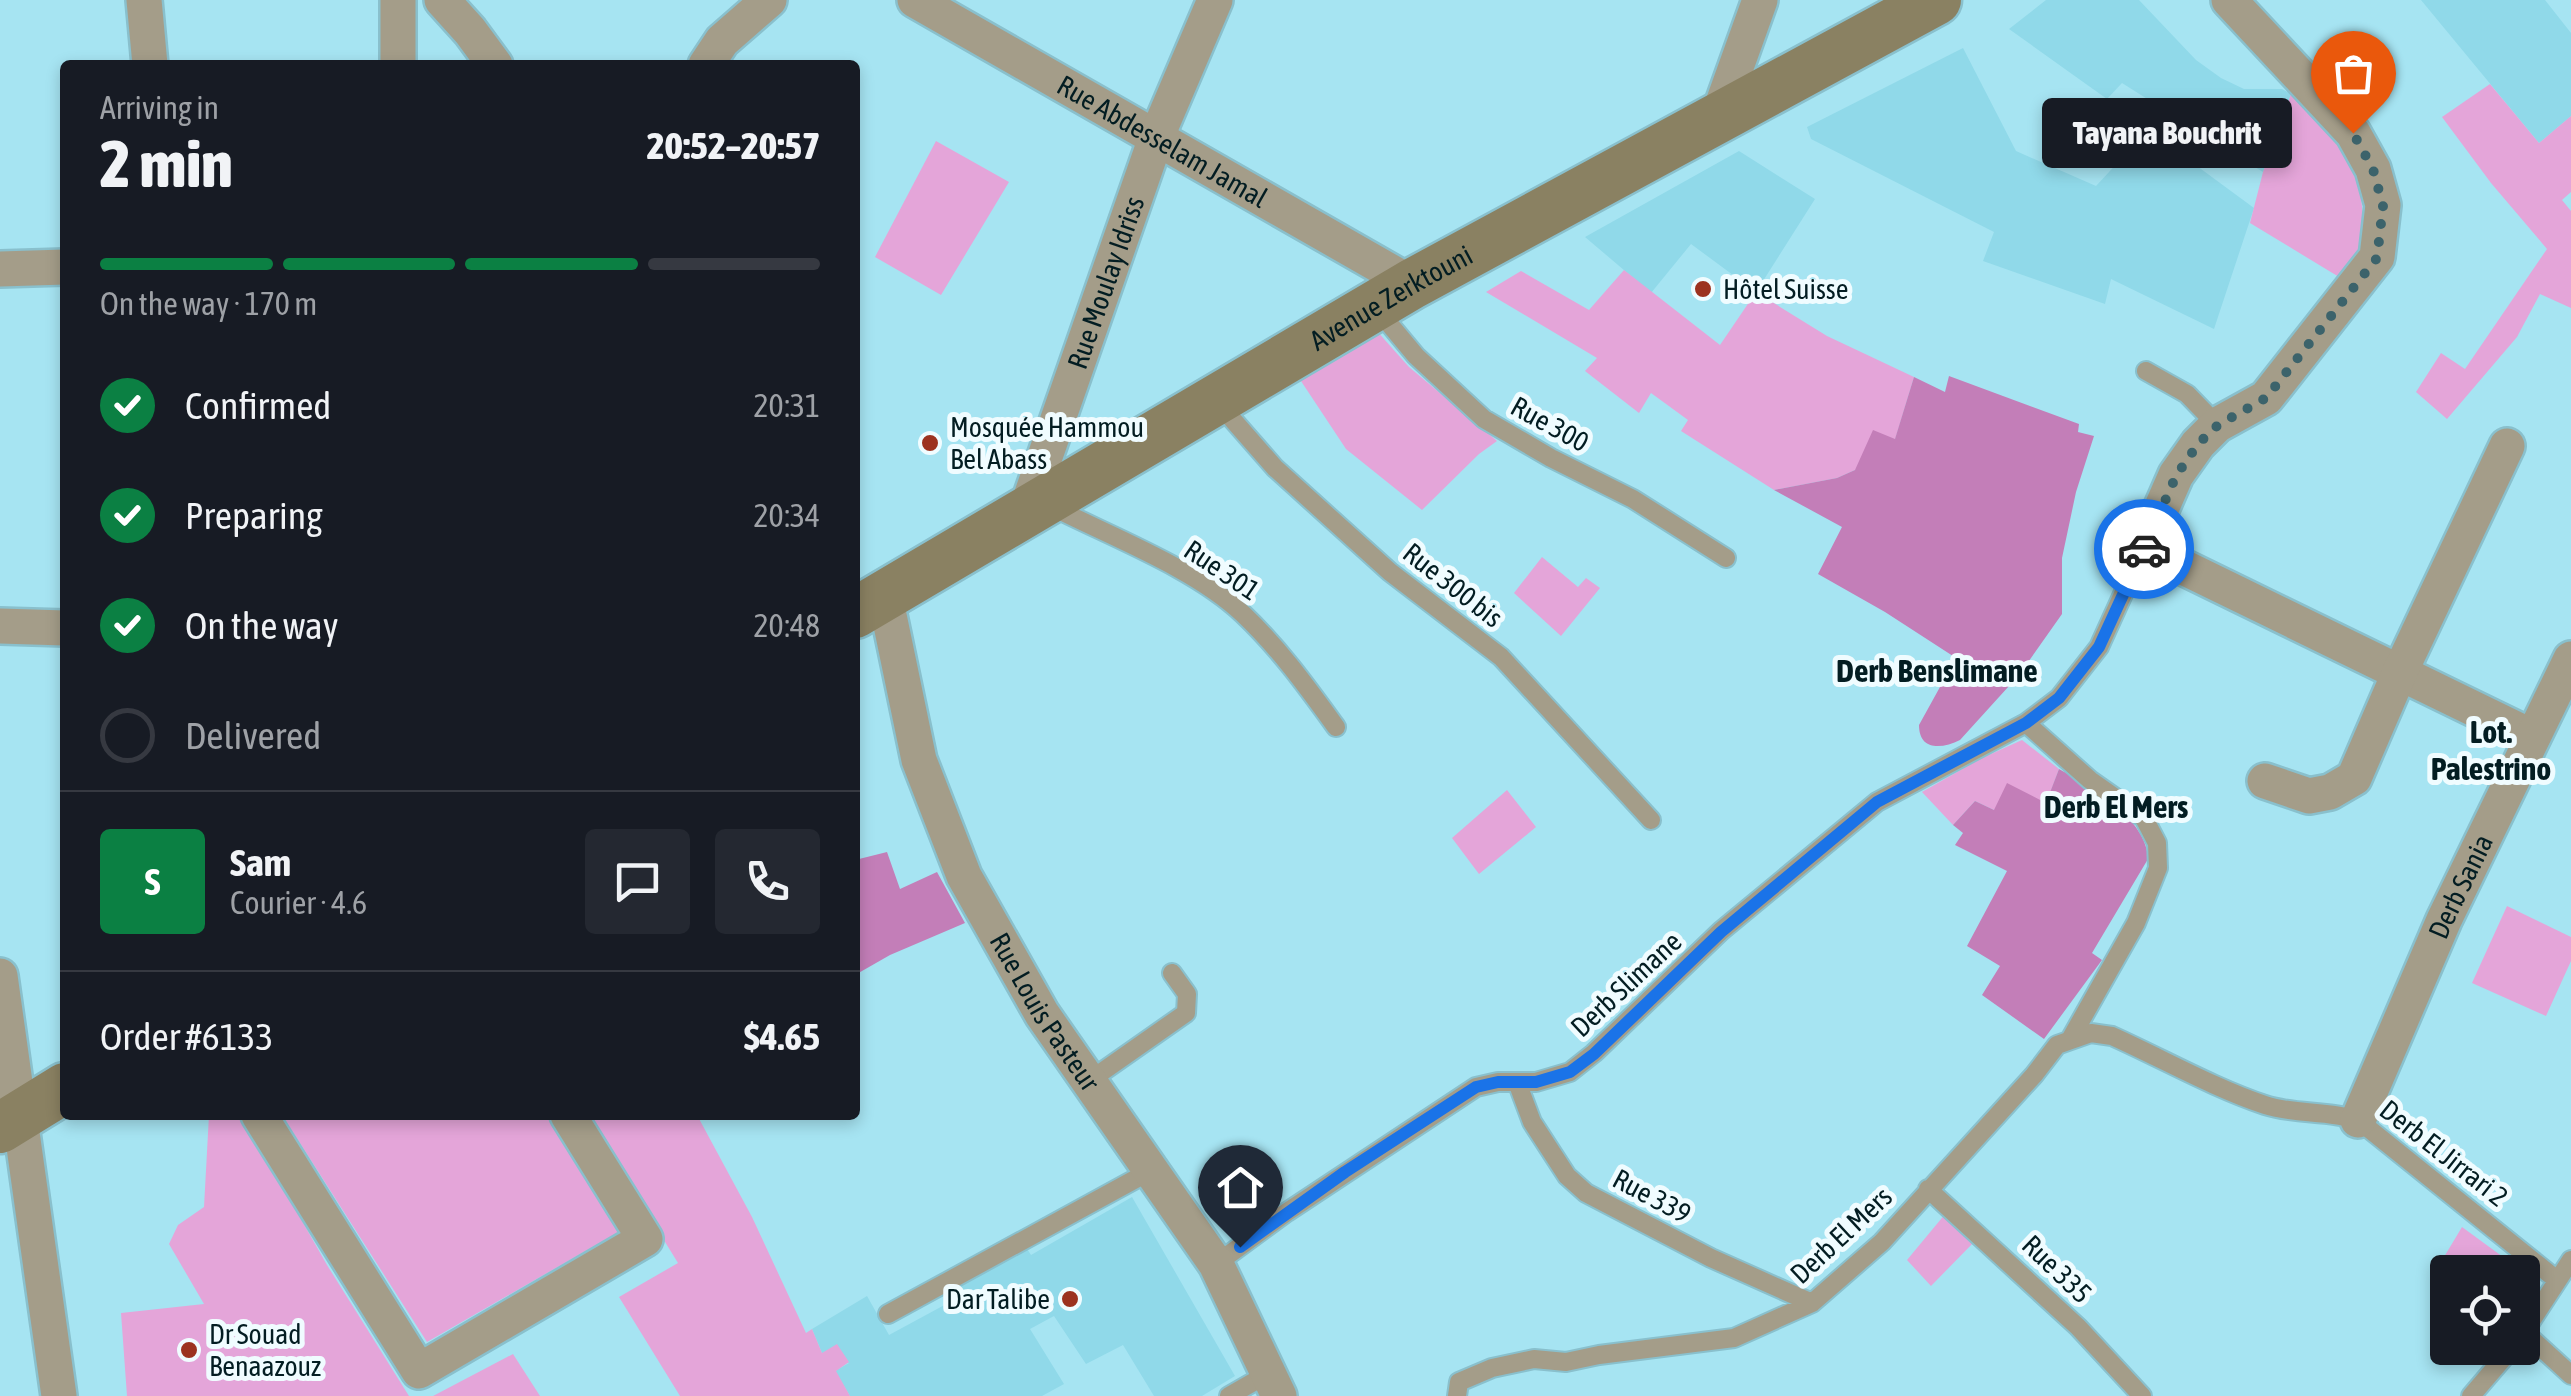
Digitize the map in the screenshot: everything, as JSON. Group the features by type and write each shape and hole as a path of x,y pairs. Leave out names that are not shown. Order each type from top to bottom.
{"street":[{"path":"144,0 150,60"},
{"path":"398,0 398,60"},
{"path":"442,0 491,60"},
{"path":"709,60 722,41 769,0"},
{"name":"Rue Abdesselam Jamal","path":"915,0 1156,138 1393,295"},
{"name":"Rue Moulay Idriss","path":"1034,506 1156,138 1215,0"},
{"path":"1718,120 1760,0"},
{"name":"Avenue Zerktouni","path":"870,605 1393,295 1936,0"},
{"path":"2229,0 2353,133 2373,169 2383,206 2377,258 2266,398 2218,425 2198,444 2176,476 2144,548 2532,736"},
{"path":"0,269 60,268"},
{"path":"2265,781 2309,796 2343,787 2354,778 2507,446"},
{"name":"Rue Louis Pasteur","path":"870,605 918,760 964,876 1042,1014 1216,1264 1274,1385"},
{"path":"0,626 60,628"},
{"name":"Derb Sania","path":"2358,1120 2444,920 2532,736 2567,680"},
{"path":"0,976 11,1122 59,1396"},
{"path":"11,1122 60,1091"},
{"path":"261,1120 418,1371 645,1240 571,1120"}],"lane":[{"name":"Rue 300","path":"1393,295 1416,356 1484,419 1550,458 1633,498 1726,558"},
{"path":"2146,371 2188,394 2218,425"},
{"name":"Rue 300 bis","path":"1216,400 1275,468 1376,559 1500,657 1650,820"},
{"name":"Rue 301","path":"1034,506 1195,579 1241,612 1289,663 1336,727"},
{"name":"Derb Slimane","path":"1216,1264 1301,1202 1476,1087 1536,1082 1570,1072 1594,1054 1721,932 1877,802 2026,723 2059,698 2099,647 2144,548"},
{"name":"Derb El Mers","path":"1457,1396 1459,1382 1492,1368 1534,1359 1566,1362 1734,1338 1812,1304 1882,1242 2064,1041 2136,923 2158,868 2157,843 2144,818 2090,780 2026,723"},
{"path":"1089,1081 1186,1012 1188,994 1172,973"},
{"name":"Derb El Jirrari 2","path":"2064,1041 2090,1034 2112,1036 2265,1105 2299,1112 2330,1112 2358,1120 2558,1280"},
{"name":"Rue 339","path":"1517,1082 1532,1122 1568,1176 1586,1192 1711,1258 1812,1304"},
{"path":"888,1314 1152,1170"},
{"name":"Rue 335","path":"1928,1189 2078,1327 2142,1396"},
{"path":"2540,1308 2571,1260"},
{"path":"2540,1349 2571,1375"},
{"path":"2471,1396 2497,1365"},
{"path":"1229,1396 1274,1385"}],"shaded area":[{"path":"2046,0 2139,0 2196,60 2221,78 2244,89 2282,89 2291,94 2263,172 2122,83 2107,99 2009,29"},
{"path":"2421,0 2545,0 2571,33 2571,116 2539,143"},
{"path":"1963,48 2016,151 2096,186 2148,130 2254,208 2214,329 2111,279 2105,304 1983,261 1994,232 1811,139 1807,127"},
{"path":"2490,84 2539,143 2571,116 2571,192 2562,200 2571,211 2571,308 2540,294 2517,337 2447,419 2416,392 2441,353 2465,369 2547,249 2442,117"},
{"path":"2291,94 2336,135 2360,188 2361,245 2344,280 2250,223 2263,172"},
{"path":"936,141 1009,182 941,295 875,257"},
{"path":"1739,151 1815,199 1756,292 1691,244 1651,293 1585,237"},
{"path":"1624,270 1720,345 1756,292 1827,336 1914,377 1895,440 1855,470 1837,478 1774,490 1681,431 1688,420 1651,393 1639,413 1585,371 1597,358 1486,292 1521,271 1589,310"},
{"path":"1376,330 1409,367 1497,441 1422,510 1346,449 1297,375"},
{"path":"1949,376 2079,424 2078,432 2094,436 2076,492 2062,558 2062,614 2019,675 1960,740 1933,746 1923,740 1919,725 1956,658 1818,574 1842,527 1774,490 1837,478 1855,470 1873,430 1895,439 1914,377 1945,392"},
{"path":"1542,557 1578,587 1586,578 1600,588 1561,636 1514,593"},
{"path":"2022,740 2059,769 2046,804 1994,810 1975,801 1953,825 1922,792 1980,759"},
{"path":"2059,769 2101,795 2128,818 2139,831 2148,859 2092,953 2102,960 2044,1039 1982,995 2000,966 1967,946 2007,871 1955,845 1963,833 1953,825 1975,801 1994,810 2007,783 2046,803"},
{"path":"1507,790 1536,827 1479,874 1452,838"},
{"path":"887,852 900,889 937,872 965,923 860,972 860,859"},
{"path":"2507,906 2571,937 2571,961 2546,1016 2472,983"},
{"path":"209,1120 245,1120 327,1265 409,1396 127,1396 121,1313 204,1304 169,1244 178,1225 204,1207"},
{"path":"285,1120 554,1120 622,1230 427,1342"},
{"path":"590,1120 700,1120 752,1217 806,1333 812,1329 822,1353 837,1344 849,1362 836,1371 850,1396 680,1396 619,1297 678,1263"},
{"name":"Dar Talibe","path":"1132,1197 1235,1376 1202,1396 1154,1396 1123,1345 1086,1364 1054,1316 1030,1329 1064,1384 1042,1396 850,1396 835,1371 849,1363 822,1353 812,1329 867,1296 889,1335 950,1302 942,1289 1024,1244 1031,1255"},
{"path":"1946,1213 1976,1240 1931,1286 1907,1260"},
{"path":"2462,1227 2500,1255 2445,1255"},
{"path":"513,1354 540,1396 433,1396"}],"way so far":[{"path":"2144,549 2176,476 2198,444 2218,425 2266,398 2377,258 2383,206 2373,169 2353,133"}],"place":[{"name":"Tayana Bouchrit","path":"2353,133"},
{"name":"Hôtel Suisse","path":"1703,289"},
{"name":"Mosquée Hammou Bel Abass","path":"930,443"},
{"name":"Dar Talibe","path":"1070,1299"},
{"name":"Dr Souad Benaazouz","path":"189,1350"}],"district":[{"name":"Derb Benslimane","path":"1937,670"},
{"name":"Lot. Palestrino","path":"2491,750"},
{"name":"Derb El Mers","path":"2116,806"}],"route":[{"path":"1240,1247 1345,1172 1476,1087 1498,1082 1536,1082 1570,1072 1594,1054 1721,932 1877,802 2026,723 2059,698 2099,647 2144,549"}]}
